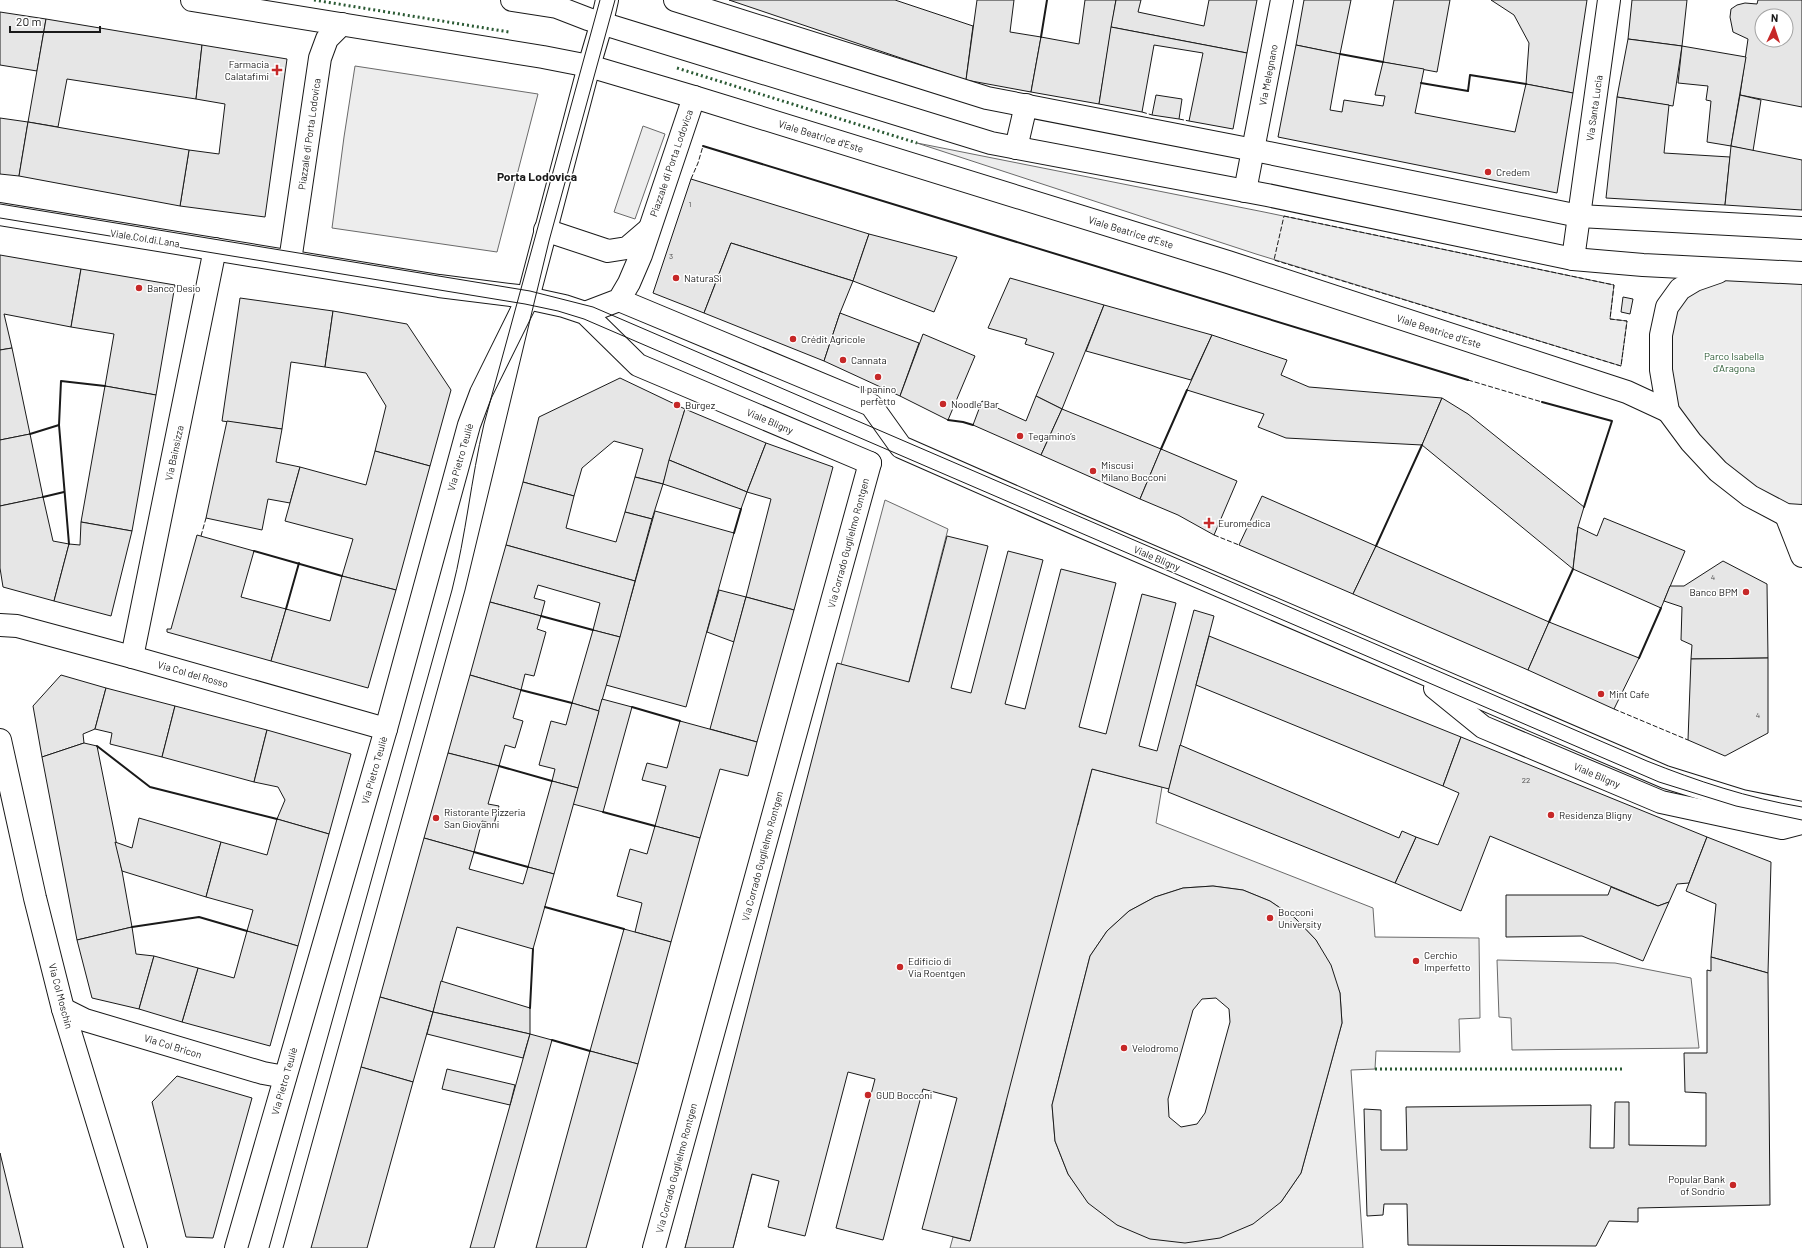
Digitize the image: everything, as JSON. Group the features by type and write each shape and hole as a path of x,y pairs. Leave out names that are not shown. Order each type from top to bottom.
{"street":[{"path":"192,0 543,57 588,66"},
{"path":"512,0 557,7 588,19 602,22 984,140 1016,148 1245,191 1573,259 1725,270 1802,273"},
{"path":"528,298 588,66 602,22 607,0"},
{"path":"675,0 987,98 1579,216 1802,228"},
{"name":"Via Melegnano","path":"1253,150 1282,0"},
{"name":"Via Santa Lucia","path":"1579,216 1608,0"},
{"name":"Piazzale di Porta Lodovica","path":"290,261 320,58 327,38 342,24"},
{"name":"Viale Beatrice d'Este","path":"588,66 694,96 1234,264 1627,392 1668,411"},
{"name":"Piazzale di Porta Lodovica","path":"619,300 641,255 648,230 694,96"},
{"path":"1016,148 1026,105"},
{"path":"1245,191 1253,150"},
{"name":"Viale Col di Lana","path":"0,214 290,261"},
{"path":"1573,259 1579,216"},
{"name":"Piazzale di Porta Lodovica","path":"545,230 608,251 627,248 648,230"},
{"name":"Via Bainsizza","path":"132,657 215,249"},
{"path":"290,261 439,286 528,298 564,306 585,313 619,300 871,405 901,447 870,463"},
{"path":"1725,270 1695,280 1680,289 1667,307 1661,334 1661,370 1668,411 1691,442 1718,471 1750,496 1794,515 1802,556"},
{"name":"Via Pietro Teuliè","path":"236,1248 386,729 469,425 481,393 528,298"},
{"name":"Viale Bligny","path":"585,313 638,365 870,463"},
{"name":"Viale Bligny","path":"901,447 1413,670 1665,777 1742,801 1802,813"},
{"name":"Via Corrado Guglielmo Rontgen","path":"654,1248 870,463"},
{"name":"Via Col del Rosso","path":"0,625 17,626 386,729"},
{"name":"Viale Bligny","path":"1413,670 1483,727 1661,802 1782,828 1802,823"},
{"name":"Via Col Moschin","path":"0,740 35,898 63,1009 136,1248"},
{"name":"Via Col Bricon","path":"63,1009 85,1020 263,1073 285,1077"}],"shaded area":[{"path":"355,66 538,94 497,252 332,228"},
{"path":"643,126 665,134 635,219 614,212"},
{"path":"917,143 1264,212 1614,285 1610,319 1627,321 1621,366 1256,254"},
{"name":"Parco Isabella d'Aragona","path":"1731,272 1802,276 1802,506 1788,506 1741,484 1680,420 1666,381 1677,298"},
{"path":"885,500 948,529 909,681 902,778 1078,825 1092,769 1162,787 1156,823 1373,908 1375,937 1479,938 1480,1018 1459,1019 1460,1052 1376,1051 1375,1069 1351,1070 1363,1248 950,1248 953,1237 970,1241 1006,1103 786,1044 733,1248 685,1248","holes":["1213,886 1243,890 1270,901 1295,918 1316,940 1340,993 1342,1023 1301,1173 1281,1202 1089,1203 1068,1174 1055,1141 1052,1105 1090,956 1107,931 1129,911 1155,897 1183,888"]},
{"path":"1497,960 1615,963 1691,978 1699,1048 1512,1050 1511,1018 1499,1017"}],"building":[{"path":"729,0 895,0 973,26 966,80"},
{"path":"977,0 1014,0 1010,32 1041,37 1031,92 966,80"},
{"path":"1085,0 1116,0 1099,104 1031,92 1041,37 1079,44"},
{"path":"1116,0 1141,0 1138,12 1204,26 1209,0 1257,0 1247,53 1111,27"},
{"path":"1304,0 1351,0 1340,54 1296,45"},
{"path":"1394,0 1450,0 1437,72 1383,62"},
{"path":"1491,0 1587,0 1573,93 1526,84 1529,43 1514,15"},
{"path":"1632,0 1687,0 1682,46 1628,39"},
{"path":"1758,0 1802,0 1802,107 1740,95 1748,39 1733,32 1730,17 1731,9 1737,5 1745,3 1757,4"},
{"path":"0,12 46,19 37,71 0,65"},
{"path":"46,19 202,45 196,99 67,79 58,127 28,122"},
{"path":"1111,27 1247,53 1233,129 1189,121 1203,53 1154,45 1142,112 1099,104"},
{"path":"1628,39 1682,46 1673,106 1617,97"},
{"path":"202,45 287,59 265,217 180,206 189,150 219,154 225,104 196,99"},
{"path":"1296,45 1340,54 1330,110 1342,112 1344,100 1383,106 1385,96 1375,95 1383,62 1424,69 1415,113 1515,132 1526,84 1573,93 1557,193 1278,137"},
{"path":"1682,46 1746,57 1731,146 1707,142 1711,101 1706,100 1708,86 1678,83"},
{"path":"1156,95 1182,99 1179,119 1152,115"},
{"path":"1740,95 1761,100 1753,151 1731,146"},
{"path":"1617,97 1669,105 1664,153 1730,157 1725,205 1606,198"},
{"path":"0,118 28,122 19,176 0,174"},
{"path":"28,122 189,150 180,206 19,176"},
{"path":"1731,146 1802,160 1802,210 1725,205"},
{"path":"691,179 869,234 853,281 731,243 704,313 653,293"},
{"path":"869,234 957,257 934,312 853,281"},
{"path":"731,243 853,281 840,313 824,361 704,313"},
{"path":"0,255 81,269 71,327 4,314 12,348 0,350"},
{"path":"81,269 175,285 156,395 105,386 114,334 71,327"},
{"path":"1010,278 1104,305 1062,409 1036,396 1054,353 1025,344 1027,339 988,328"},
{"path":"1623,297 1633,299 1630,314 1621,312"},
{"path":"240,298 333,311 325,367 291,362 282,429 222,421"},
{"path":"1104,305 1212,335 1191,380 1086,351"},
{"path":"333,311 407,324 451,390 430,466 375,451 386,406 366,373 325,367"},
{"path":"840,313 919,343 900,396 824,361"},
{"path":"923,334 975,356 948,420 900,396"},
{"path":"1212,335 1287,360 1281,375 1309,387 1442,398 1422,445 1286,438 1258,427 1264,414 1187,390"},
{"path":"12,348 30,434 0,440 0,350"},
{"path":"620,378 685,409 663,484 635,477 643,449 614,441 582,468 574,496 523,482 539,417"},
{"path":"105,386 156,395 132,531 81,522"},
{"path":"1036,396 1062,409 1041,455 973,425 982,401 1026,421"},
{"path":"1442,398 1468,414 1584,507 1578,527 1573,569 1422,445"},
{"path":"685,409 766,443 747,492 669,460"},
{"path":"1062,409 1161,449 1140,499 1041,455"},
{"path":"227,421 282,429 276,462 300,467 290,503 268,499 262,530 206,518"},
{"path":"30,434 43,497 0,506 0,440"},
{"path":"766,443 833,467 794,610 746,597 771,499 747,492"},
{"path":"1161,449 1237,481 1214,535 1178,515 1140,499"},
{"path":"375,451 430,466 396,590 342,576 353,539 285,521 300,467 366,485"},
{"path":"669,460 747,492 741,509 663,484"},
{"path":"635,477 663,484 652,519 625,512"},
{"path":"523,482 574,496 566,528 616,542 625,512 652,519 635,581 506,545"},
{"path":"1262,496 1376,546 1353,594 1239,545"},
{"path":"43,497 53,541 69,544 54,601 3,587 0,568 0,506"},
{"path":"655,511 734,533 686,707 606,685"},
{"path":"1604,518 1685,551 1661,608 1573,569 1578,527 1597,536"},
{"path":"81,522 132,531 111,616 54,601 69,544 80,545"},
{"path":"197,535 254,551 241,597 286,609 271,661 167,632 167,629 171,629"},
{"name":"Edificio di Via Roentgen","path":"947,536 988,546 951,688 971,693 1008,551 1043,560 1005,704 1025,709 1061,569 1116,583 1079,727 1106,734 1142,594 1176,603 1139,746 1157,751 1194,610 1214,616 1169,789 1092,769 970,1241 922,1229 957,1098 923,1089 883,1240 836,1228 875,1079 848,1072 805,1236 768,1227 779,1181 752,1174 733,1248 685,1248 837,663 909,682"},
{"path":"506,545 635,581 620,637 593,630 600,603 538,585 534,598 545,601 541,616 490,602"},
{"path":"1376,546 1549,622 1528,670 1353,594"},
{"path":"1723,561 1767,584 1768,658 1691,659 1692,645 1681,640 1682,607 1664,601 1670,586 1684,586"},
{"path":"342,576 396,590 368,688 271,661 286,609 330,621"},
{"path":"719,590 746,597 734,642 707,632"},
{"path":"746,597 794,610 757,742 710,729"},
{"path":"490,602 541,616 537,629 546,632 534,676 525,674 521,690 470,675"},
{"path":"1549,622 1639,658 1614,709 1528,670"},
{"path":"593,630 620,637 599,711 572,703"},
{"path":"1209,636 1461,737 1443,786 1196,685"},
{"path":"1768,658 1768,733 1725,756 1688,740 1691,659"},
{"path":"61,675 106,688 95,729 83,734 84,743 42,757 33,706"},
{"path":"470,675 521,690 513,718 523,721 515,748 505,745 499,766 448,753"},
{"path":"106,688 175,706 162,757 110,744 112,733 95,729"},
{"path":"602,699 632,707 603,812 573,804"},
{"path":"572,703 599,711 578,788 552,781 555,769 539,765 551,721 566,725"},
{"path":"175,706 267,730 254,782 162,757"},
{"path":"680,721 757,742 748,776 720,769 700,838 655,826 666,786 642,780 647,763 667,768"},
{"path":"267,730 351,754 329,834 277,819 285,800 278,787 254,782"},
{"name":"Residenza Bligny","path":"1461,737 1707,837 1689,883 1677,884 1669,902 1658,906 1490,836 1461,911 1395,883 1416,837 1438,845 1459,793 1443,786"},
{"path":"84,743 97,746 132,927 77,940 42,757"},
{"path":"1180,745 1399,838 1402,831 1416,837 1395,883 1168,792"},
{"path":"448,753 499,766 488,804 499,806 494,824 482,821 474,852 424,838"},
{"path":"552,781 578,788 554,874 528,867"},
{"path":"139,818 221,842 206,897 122,871 115,842 132,848"},
{"path":"277,819 329,834 298,946 247,931 253,910 206,897 221,842 267,855"},
{"path":"655,826 700,838 671,942 635,932 642,903 617,896 630,849 647,854"},
{"path":"1707,837 1771,862 1768,973 1711,957 1716,904 1686,891"},
{"path":"424,838 474,852 469,869 523,884 528,867 554,874 533,949 457,927 433,1012 380,997"},
{"name":"Velodromo","path":"1213,886 1243,890 1270,901 1295,918 1316,940 1331,965 1340,993 1342,1023 1301,1173 1281,1202 1253,1224 1220,1238 1185,1243 1150,1239 1117,1225 1088,1203 1068,1174 1055,1141 1052,1105 1090,956 1107,931 1129,911 1155,897 1183,888","holes":["1216,998 1229,1009 1230,1022 1205,1113 1197,1124 1181,1127 1169,1117 1168,1099 1193,1010 1202,999"]},
{"path":"1611,887 1658,906 1669,902 1643,961 1582,936 1506,937 1506,895 1608,895"},
{"path":"132,927 136,954 154,956 139,1009 92,998 77,940"},
{"path":"624,929 671,942 638,1064 590,1051"},
{"path":"247,931 298,946 270,1046 182,1022 198,968 234,978"},
{"path":"154,956 198,968 182,1022 139,1009"},
{"path":"1711,957 1768,973 1770,1205 1638,1208 1638,1222 1609,1221 1596,1246 1408,1245 1407,1204 1384,1204 1383,1215 1367,1216 1364,1109 1381,1110 1381,1150 1407,1150 1406,1107 1591,1105 1590,1148 1614,1148 1615,1102 1629,1102 1629,1145 1706,1146 1706,1093 1685,1092 1684,1053 1707,1053 1707,970 1711,971"},
{"path":"441,981 530,1008 530,1034 433,1012"},
{"path":"380,997 433,1012 413,1082 361,1067"},
{"path":"433,1012 530,1034 523,1058 427,1034"},
{"path":"530,1034 552,1040 494,1248 470,1248"},
{"path":"590,1051 638,1064 586,1248 536,1248"},
{"path":"361,1067 413,1082 367,1248 311,1248"},
{"path":"447,1069 515,1085 510,1105 442,1089"},
{"path":"177,1076 252,1098 213,1238 186,1237 152,1102"},
{"path":"0,1153 23,1248 0,1248"}],"tram line":[{"path":"269,1248 452,590 484,424 600,0"},
{"path":"283,1248 465,590 549,241 615,0"},
{"path":"0,204 530,291 593,307 1647,761 1742,794 1802,807"},
{"path":"0,218 525,304 558,311 584,319 1659,782 1736,806 1802,820"}],"hedge":[{"path":"314,0 509,32"},
{"path":"677,68 917,143"},
{"path":"1375,1069 1625,1069"}],"fence":[{"path":"1142,112 1152,115"},
{"path":"1179,119 1189,121"},
{"path":"691,179 703,146"},
{"path":"1284,216 1614,285 1610,319 1627,321 1621,366 1274,260 1284,216"},
{"path":"1468,380 1542,402"},
{"path":"201,536 206,518"},
{"path":"1214,535 1239,545"},
{"path":"1614,709 1688,740"}],"wall":[{"path":"1041,37 1047,0"},
{"path":"1340,54 1383,62"},
{"path":"1421,83 1468,91 1470,75 1526,84"},
{"path":"703,146 1468,380"},
{"path":"69,544 59,425 61,381 105,386"},
{"path":"1161,449 1187,390"},
{"path":"1542,402 1612,421 1584,507"},
{"path":"948,420 973,425"},
{"path":"30,434 59,425"},
{"path":"1376,546 1422,445"},
{"path":"43,497 64,492"},
{"path":"734,533 741,509"},
{"path":"254,551 342,576"},
{"path":"286,609 299,563"},
{"path":"1549,622 1573,569"},
{"path":"1639,658 1661,608"},
{"path":"541,616 593,630"},
{"path":"521,690 572,703"},
{"path":"632,707 680,721"},
{"path":"97,746 150,787 277,819"},
{"path":"499,766 552,781"},
{"path":"603,812 655,826"},
{"path":"474,852 528,867"},
{"path":"545,907 624,929"},
{"path":"132,927 199,917 247,931"},
{"path":"530,1008 533,949"},
{"path":"552,1040 590,1051"}],"place":[{"name":"Farmacia Calatafimi","path":"277,70"},
{"name":"Credem","path":"1488,172"},
{"name":"NaturaSì","path":"676,278"},
{"name":"Banco Desio","path":"139,288"},
{"name":"Crédit Agricole","path":"793,339"},
{"name":"Cannata","path":"843,360"},
{"name":"Il panino perfetto","path":"878,377"},
{"name":"Noodle Bar","path":"943,404"},
{"name":"Burgez","path":"677,405"},
{"name":"Tegamino’s","path":"1020,436"},
{"name":"Miscusi Milano Bocconi","path":"1093,471"},
{"name":"Euromedica","path":"1209,523"},
{"name":"Banco BPM","path":"1746,592"},
{"name":"Mint Cafe","path":"1601,694"},
{"name":"Residenza Bligny","path":"1551,815"},
{"name":"Ristorante Pizzeria San Giovanni","path":"436,818"},
{"name":"Bocconi University","path":"1270,918"},
{"name":"Cerchio Imperfetto","path":"1416,961"},
{"name":"Edificio di Via Roentgen","path":"900,967"},
{"name":"Velodromo","path":"1124,1048"},
{"name":"GUD Bocconi","path":"868,1095"},
{"name":"Popular Bank of Sondrio","path":"1733,1185"}],"district":[{"name":"Porta Lodovica","path":"537,176"}]}
